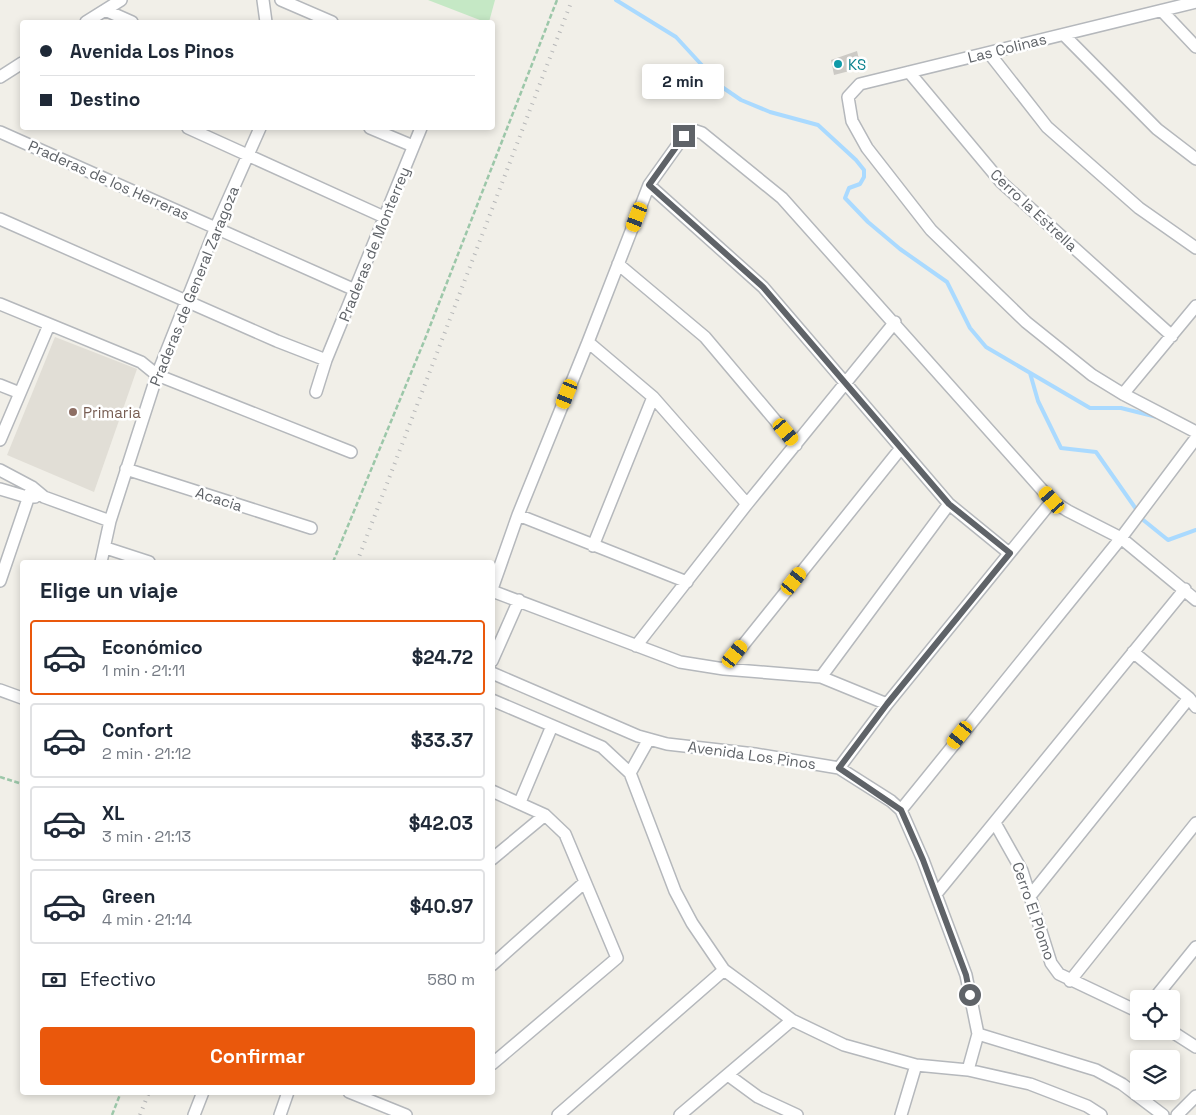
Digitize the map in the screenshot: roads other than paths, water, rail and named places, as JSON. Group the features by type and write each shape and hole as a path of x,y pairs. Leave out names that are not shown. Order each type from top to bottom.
{"street":[{"path":"89,20 121,0"},
{"path":"262,0 266,20"},
{"path":"281,0 327,20"},
{"name":"Las Colinas","path":"1123,394 1092,375 1026,322 931,230 868,148 852,121 848,96 860,84 1196,2"},
{"path":"105,10 128,20"},
{"path":"1162,11 1196,47"},
{"path":"1064,34 1157,129 1196,159"},
{"path":"989,53 1047,127 1139,208 1196,248"},
{"path":"0,77 20,64"},
{"name":"Cerro la Estrella","path":"909,72 1001,182 1172,336"},
{"path":"193,130 384,218"},
{"name":"Praderas de General Zaragoza","path":"102,560 106,548 110,521 157,375 216,227 259,130"},
{"path":"375,130 414,146"},
{"name":"Praderas de Monterrey","path":"316,392 326,360 420,130"},
{"path":"495,581 518,515 649,185 684,136 692,130 702,133 782,198 895,322 1052,500 1068,511 1121,538 1196,600"},
{"name":"Praderas de los Herreras","path":"0,132 355,290"},
{"path":"649,185 763,287 949,504 1010,553"},
{"path":"0,219 326,360"},
{"path":"618,264 705,337 796,445"},
{"path":"0,304 141,362 157,375 351,452"},
{"path":"1196,306 1123,394 1196,432"},
{"path":"636,646 747,504 895,322"},
{"path":"0,440 49,325"},
{"path":"588,342 653,397 747,504"},
{"path":"0,385 20,393"},
{"path":"593,546 653,397"},
{"path":"968,1070 978,1034 966,975 936,894 901,810 1121,538 1196,438"},
{"path":"724,669 901,448"},
{"name":"Acacia","path":"126,469 311,528"},
{"path":"0,470 30,492"},
{"path":"0,489 30,492 110,521"},
{"path":"0,581 30,492"},
{"path":"839,768 887,704 1052,500"},
{"path":"821,677 949,504"},
{"path":"518,515 687,582"},
{"path":"106,548 143,560"},
{"path":"936,894 1185,589"},
{"path":"495,591 680,662 724,669 821,677 887,704"},
{"path":"495,654 519,600"},
{"path":"1030,896 1192,702 1133,652"},
{"name":"Avenida Los Pinos","path":"495,674 649,739 667,744 755,754 839,768 901,810"},
{"path":"0,690 20,697"},
{"path":"495,701 602,747 630,773 675,891 692,923 724,970 792,1020 844,1044 916,1065 968,1070 1030,1084 1087,1106 1101,1115"},
{"path":"520,802 552,726"},
{"path":"630,773 649,739"},
{"path":"495,792 545,814 565,834 617,958 495,1061"},
{"path":"495,856 545,814"},
{"name":"Cerro El Plomo","path":"995,823 1022,871 1051,963 1059,974 1070,981 1108,996 1130,1007"},
{"path":"1070,981 1196,823"},
{"path":"495,962 585,882"},
{"path":"1161,990 1196,947"},
{"path":"558,1115 724,970"},
{"path":"680,1115 792,1020"},
{"path":"978,1034 1096,1070 1122,1084 1163,1115"},
{"path":"1180,1037 1196,1047"},
{"path":"901,1115 916,1065"},
{"path":"728,1075 758,1097 795,1115"},
{"path":"194,1115 202,1095"},
{"path":"280,1115 287,1095"},
{"path":"354,1095 375,1109 406,1115"},
{"path":"1178,1115 1196,1096"}],"waterway":[{"path":"616,0 676,37 722,87 741,100 770,112 818,125 856,160 864,170 864,177 860,184 849,188 845,198 868,222 900,249 947,282 970,328 986,347 1090,408 1121,408 1157,417"},
{"path":"1030,373 1038,401 1061,448 1096,452 1136,509"},
{"path":"1142,519 1168,540 1196,530"}],"railway":[{"path":"358,560 572,0"},
{"path":"140,1115 148,1095"}],"place":[{"name":"KS","path":"838,64"},
{"name":"Primaria","path":"73,412"}]}
